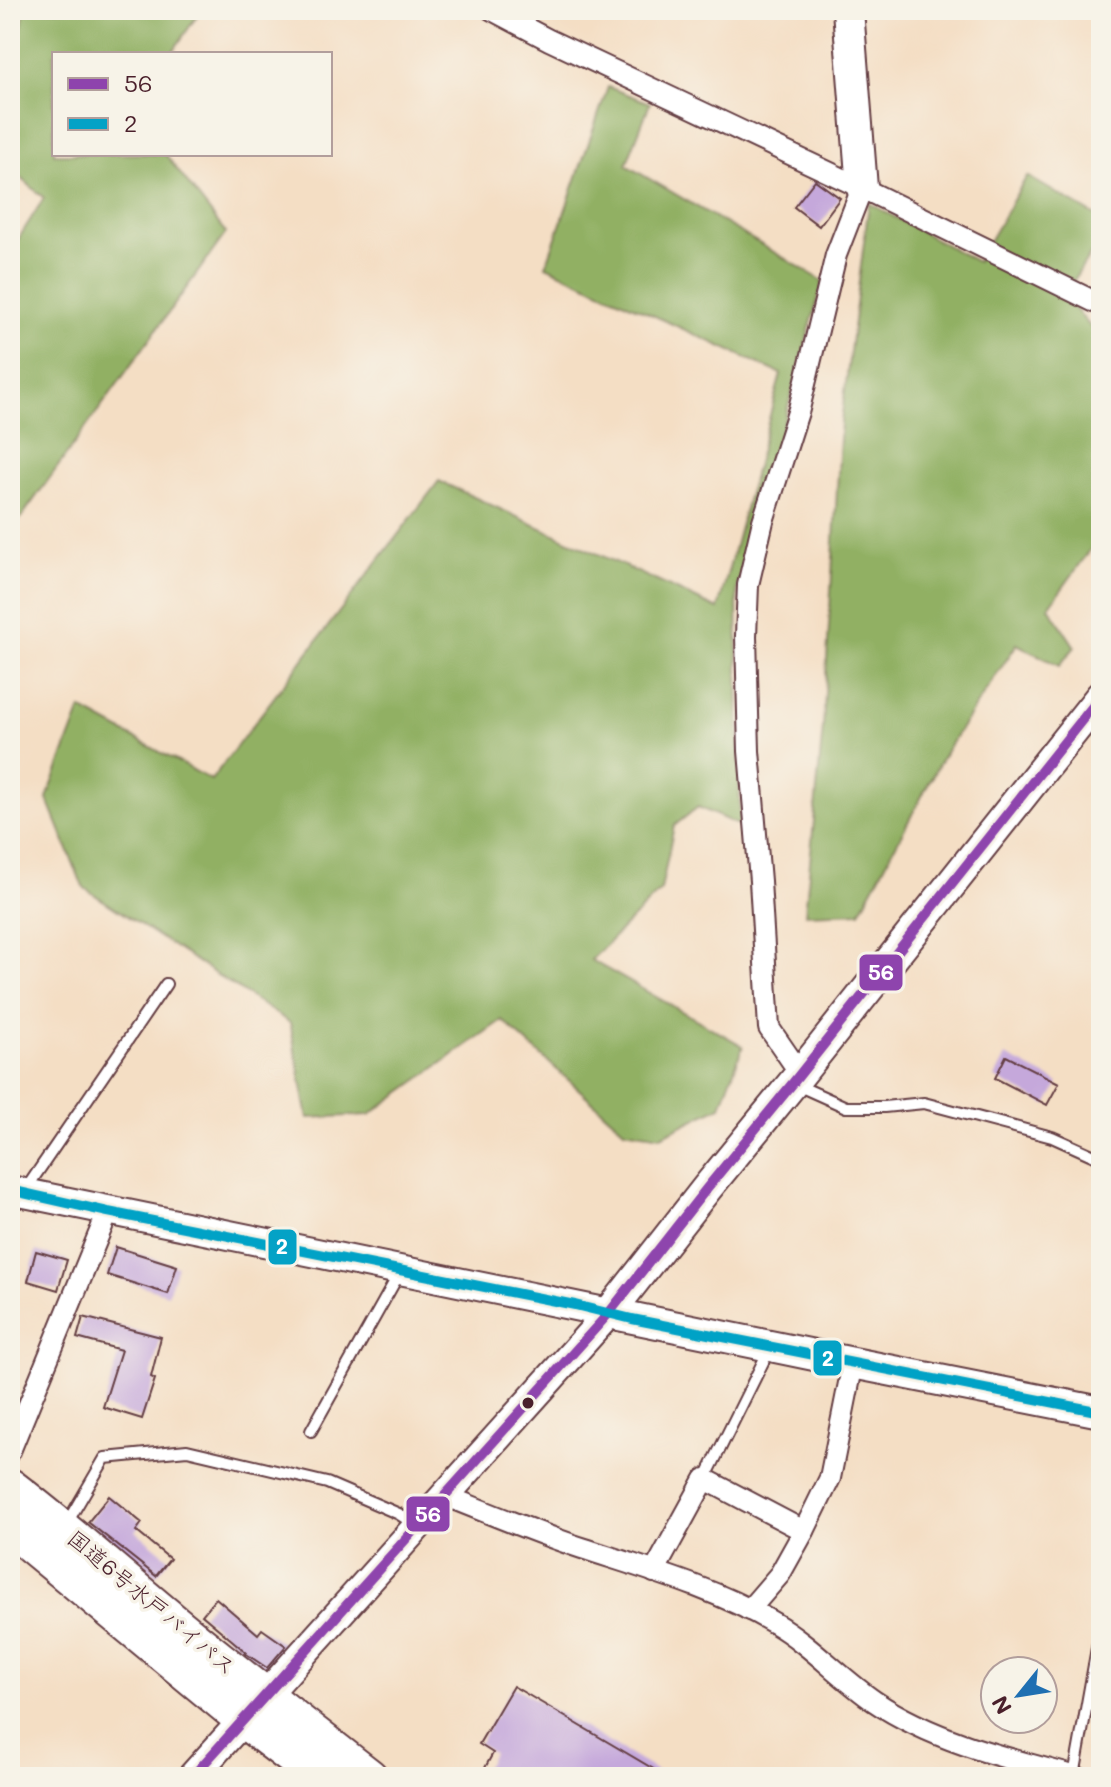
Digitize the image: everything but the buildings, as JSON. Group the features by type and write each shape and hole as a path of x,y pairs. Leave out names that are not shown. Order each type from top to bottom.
{"highway":[{"name":"国道6号水戸バイパス","path":"10,1487 171,1620 319,1777"},
{"name":"国道6号水戸バイパス","path":"10,1527 255,1708 369,1777"}],"main road":[{"path":"848,10 862,188"},
{"path":"192,1777 609,1313 1101,696"},
{"path":"16,1192 1101,1412"}],"street":[{"path":"492,10 1101,305"},
{"path":"796,1078 769,1028 749,751 748,585 763,521 799,409 836,255 862,188"},
{"path":"10,1451 108,1212"},
{"path":"749,1610 780,1574 830,1478 853,1363"},
{"path":"654,1572 705,1479 804,1531"},
{"path":"446,1496 727,1600 774,1623 872,1700 908,1722 968,1746 1076,1777"}],"lane":[{"path":"16,1192 166,984"},
{"path":"796,1078 846,1107 924,1103 1052,1137 1101,1159"},
{"path":"311,1431 403,1271"},
{"path":"705,1479 771,1345"},
{"path":"64,1529 105,1458 187,1450 327,1483 399,1514 418,1526"},
{"path":"1076,1777 1101,1626"}],"green space":[{"path":"25,10 201,10 172,52 52,52 52,156 167,156 226,233 10,533 10,252 44,198 10,168 10,85"},
{"path":"608,87 650,103 626,165 823,281 737,589 740,826 698,807 674,826 661,890 591,960 743,1046 721,1106 661,1136 624,1130 502,1020 369,1115 308,1118 290,1023 83,887 47,798 81,709 211,780 439,481 718,609 781,374 546,266"},
{"path":"1027,176 1101,219 1101,237 1064,296 1101,339 1101,535 1049,607 1075,647 1059,666 1017,644 947,749 860,912 805,914 823,727 841,422 869,203 977,262"}],"transit line":[{"name":"56","path":"192,1777 609,1313 1101,696"},
{"name":"2","path":"10,1190 1101,1412"}]}
